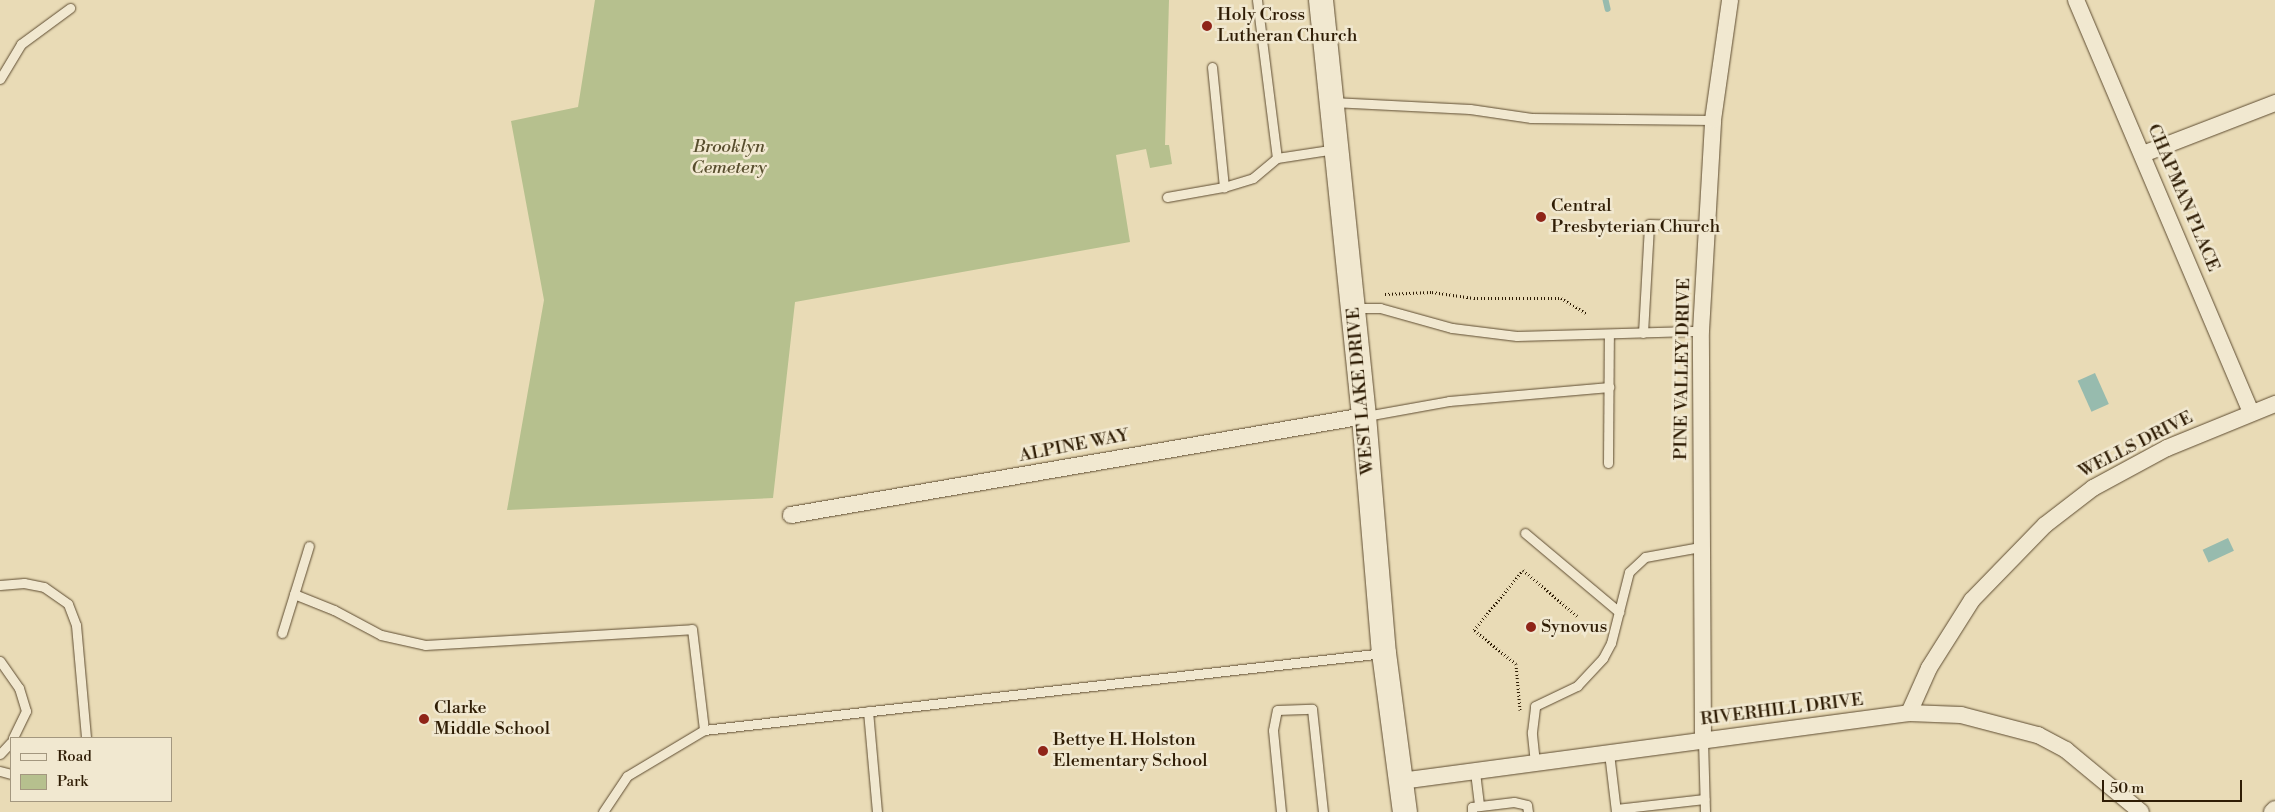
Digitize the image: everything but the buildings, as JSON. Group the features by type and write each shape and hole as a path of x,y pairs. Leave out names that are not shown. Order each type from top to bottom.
{"main road":[{"name":"WEST LAKE DRIVE","path":"1321,0 1364,416 1384,652 1405,812"}],"street":[{"name":"PINE VALLEY DRIVE","path":"1703,740 1700,547 1701,332 1713,120 1730,0"},
{"name":"CHAPMAN PLACE","path":"2076,0 2251,412"},
{"path":"2143,154 2275,103"},
{"name":"WELLS DRIVE","path":"1910,713 1930,668 1972,600 2045,524 2093,488 2168,448 2251,412 2275,404"},
{"name":"ALPINE WAY","path":"791,515 1364,416"},
{"name":"RIVERHILL DRIVE","path":"1401,782 1910,713 1961,715 2038,734 2066,750 2141,812"},
{"path":"2272,812 2275,809"}],"lane":[{"path":"1257,0 1277,158"},
{"path":"0,79 21,44 70,8"},
{"path":"1212,67 1224,187"},
{"path":"1331,102 1470,109 1531,118 1713,120"},
{"path":"1167,197 1224,187 1253,178 1277,158 1336,149"},
{"path":"1643,333 1649,224 1707,226"},
{"path":"1353,308 1380,308 1452,328 1517,336 1701,332"},
{"path":"1608,463 1609,335"},
{"path":"1364,416 1449,401 1609,386"},
{"path":"1525,534 1619,612"},
{"path":"282,633 309,546"},
{"path":"1535,763 1532,732 1535,706 1568,691 1585,678 1611,643 1629,572 1635,564 1658,553 1700,547"},
{"path":"0,585 24,583 44,587 68,604 76,625 86,737"},
{"path":"294,594 334,610 381,635 425,645 692,629 704,730"},
{"path":"603,812 627,776 704,730 1384,652"},
{"path":"0,662 19,688 26,711 13,737"},
{"path":"1281,812 1273,730 1277,710 1312,709 1323,812"},
{"path":"868,711 877,812"},
{"path":"1703,740 1705,812"},
{"path":"0,754 10,743"},
{"path":"1609,753 1616,811 1704,799"},
{"path":"1475,772 1476,809 1514,802 1528,805 1528,812"}],"path":[{"path":"1379,294 1432,292 1474,298 1561,298 1588,314"},
{"path":"1521,720 1516,664 1474,630 1524,570 1577,616"}],"green space":[{"name":"Brooklyn Cemetery","path":"595,0 1169,0 1165,145 1169,145 1172,164 1150,168 1146,149 1116,155 1130,242 795,302 773,498 507,510 544,300 511,121 578,107"}],"water":[{"path":"2095,373 2109,404 2091,412 2078,381"},
{"path":"2228,538 2234,551 2209,563 2203,550"}],"waterway":[{"path":"1606,0 1608,9"}],"place":[{"name":"Holy Cross Lutheran Church","path":"1207,26"},
{"name":"Central Presbyterian Church","path":"1541,217"},
{"name":"Synovus","path":"1531,627"},
{"name":"Clarke Middle School","path":"424,719"},
{"name":"Bettye H. Holston Elementary School","path":"1043,751"}]}
